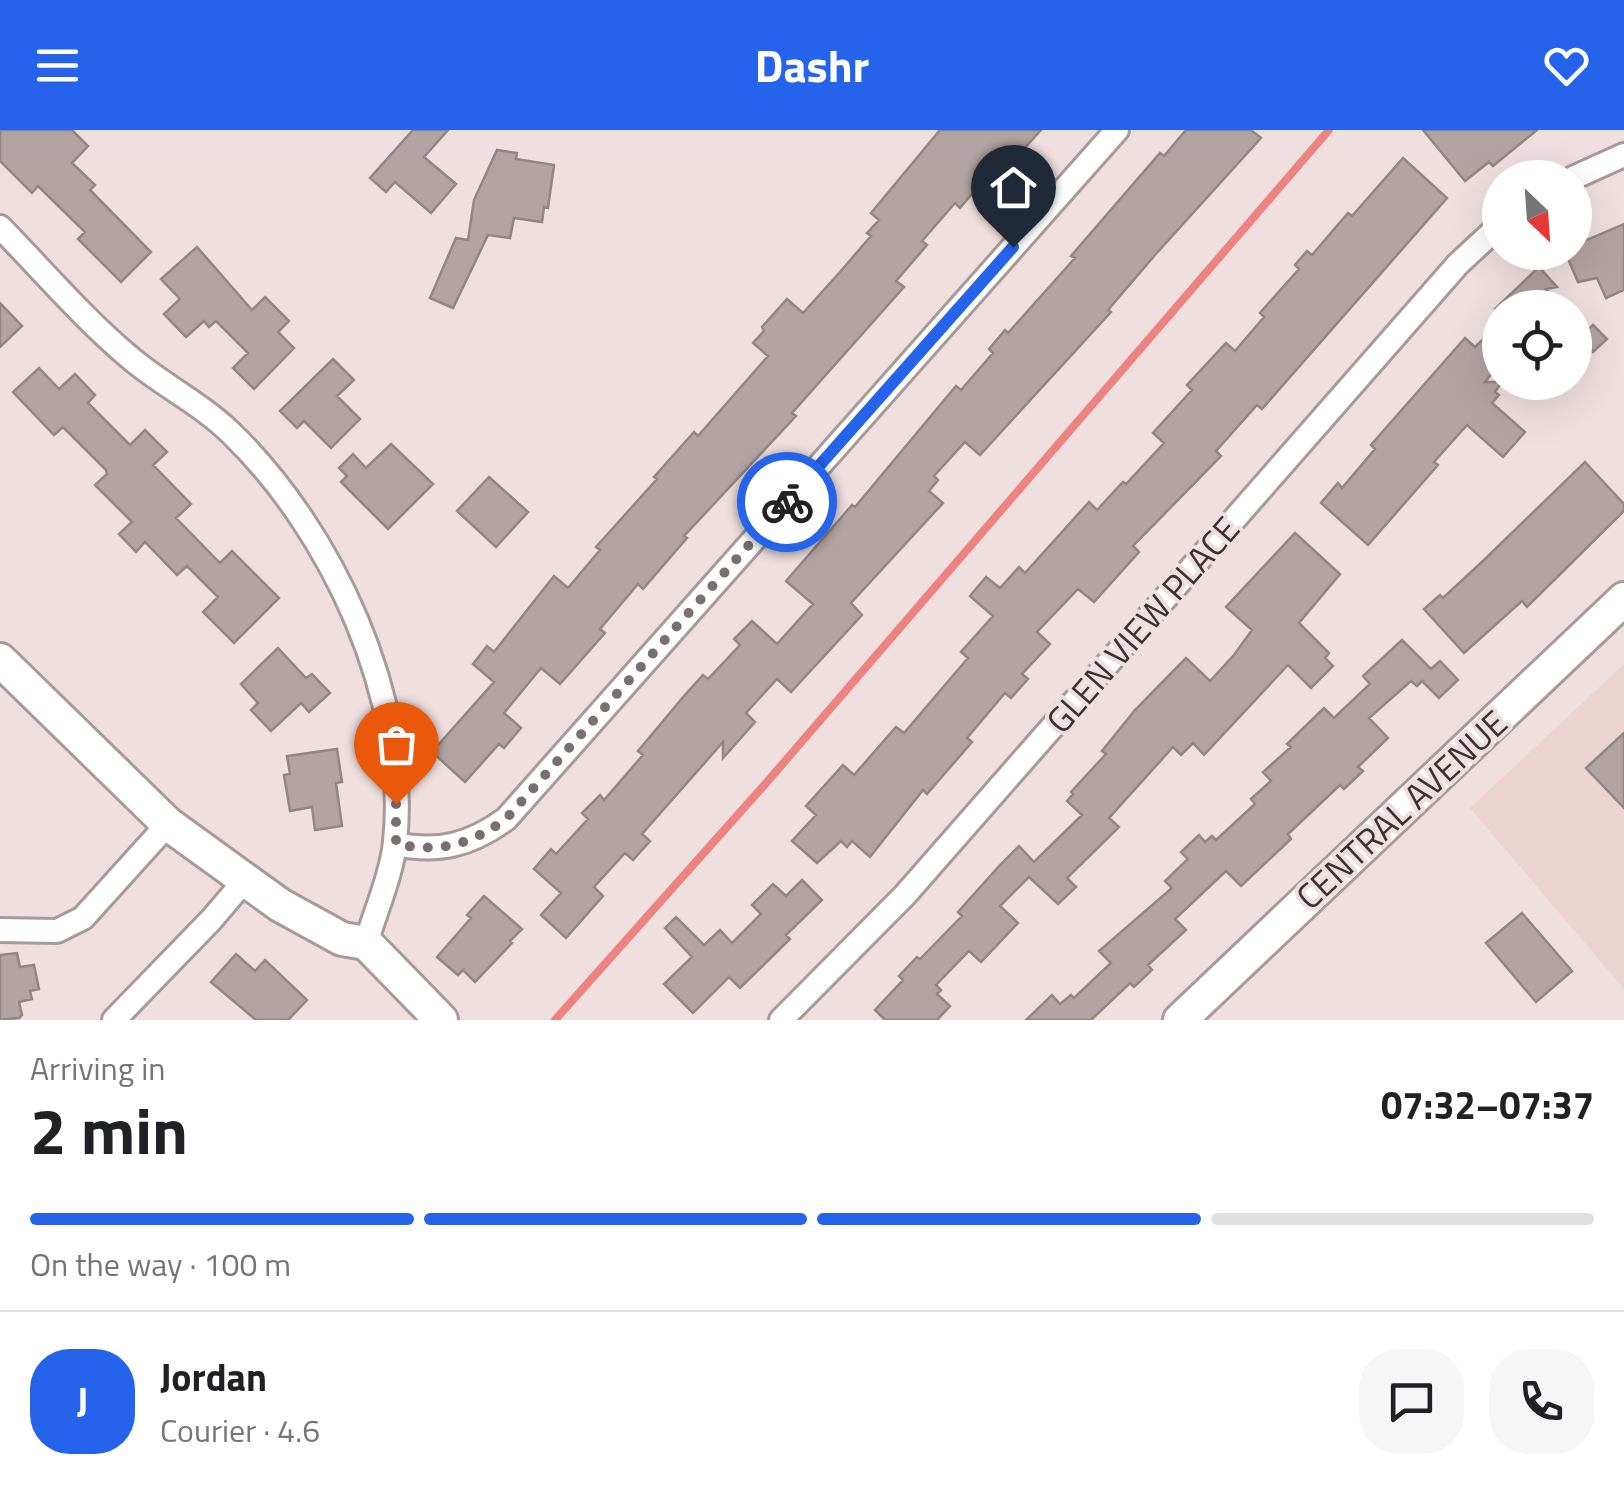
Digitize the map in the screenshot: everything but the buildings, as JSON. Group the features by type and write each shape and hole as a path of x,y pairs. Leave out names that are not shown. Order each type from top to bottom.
{"main road":[{"name":"CENTRAL AVENUE","path":"1180,1020 1624,600"},
{"path":"0,660 168,824 280,906 342,939 366,944 442,1020"}],"street":[{"path":"396,844 420,849 454,847 483,836 506,819 1117,130"},
{"path":"1592,169 1624,155"},
{"path":"0,227 124,354 198,404 231,433 280,488 314,536 352,608 378,684 393,763 396,844 366,944"},
{"name":"GLEN VIEW PLACE","path":"781,1020 906,895 1458,264 1482,242"},
{"path":"0,930 58,931 83,918 168,824"},
{"path":"114,1020 245,880"}],"shaded area":[{"path":"1624,664 1624,989 1470,808"}],"waterway":[{"path":"555,1020 767,782 1329,130"}],"way so far":[{"path":"396,804 396,844 420,849 470,842 506,819 787,502"}],"route":[{"path":"787,502 1013,247"}]}
